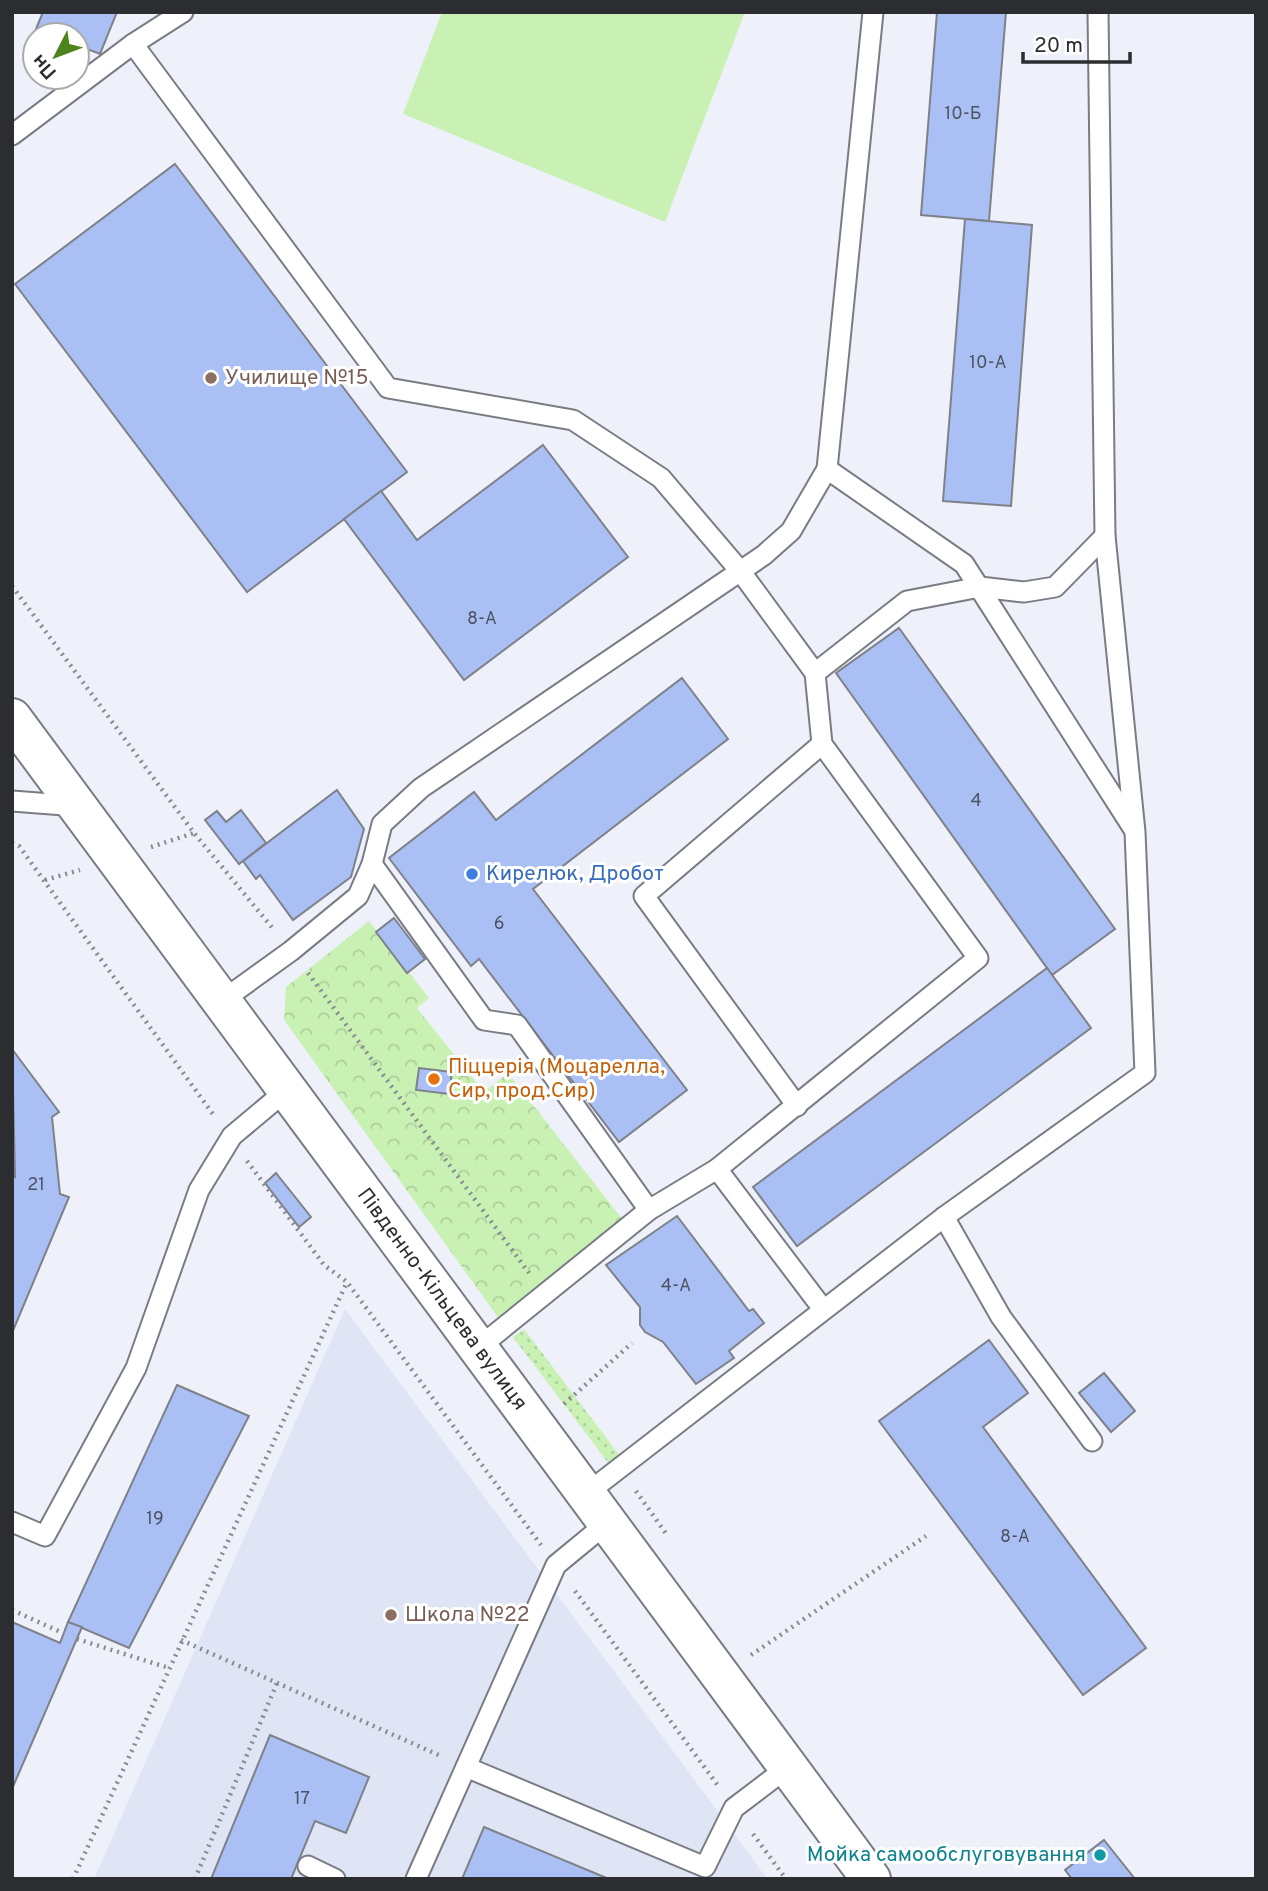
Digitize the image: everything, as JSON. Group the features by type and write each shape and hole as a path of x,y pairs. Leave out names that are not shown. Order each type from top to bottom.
{"main road":[{"name":"Південно-Кільцева вулиця","path":"12,718 871,1879"}],"lane":[{"path":"12,135 133,44 183,12"},
{"path":"223,1000 291,951 358,895 372,864 382,824 421,788 741,572 791,531 827,469 873,12"},
{"path":"416,1879 556,1565 596,1508 823,1309 944,1217 1145,1073 1135,832 1105,536 1098,12"},
{"path":"133,44 388,388 573,420 661,478 741,572 815,673 822,744 978,958 717,1169 649,1210 478,1348"},
{"path":"827,469 964,564 1135,832"},
{"path":"815,673 907,601 980,587 1024,592 1055,587 1105,536"},
{"path":"797,1106 644,896 822,744"},
{"path":"12,801 77,806"},
{"path":"372,864 484,1020 517,1025 649,1210"},
{"path":"12,1522 45,1536 136,1368 199,1190 232,1136 287,1090"},
{"path":"717,1169 823,1309"},
{"path":"944,1217 1001,1317 1092,1441"},
{"path":"466,1767 705,1867 734,1808 788,1767"},
{"path":"307,1866 335,1879"}],"path":[{"path":"12,843 19,846 199,1096 232,1136 260,1183 316,1254 347,1282 786,1879"},
{"path":"74,1879 347,1282"},
{"path":"561,1406 632,1343"},
{"path":"750,1656 926,1536"},
{"path":"12,1610 63,1633"},
{"path":"77,1639 169,1668"},
{"path":"181,1640 466,1767"},
{"path":"195,1879 277,1683"}],"shaded area":[{"name":"Школа №22","path":"345,1309 725,1821 767,1879 94,1879"}],"green space":[{"path":"442,12 745,12 665,222 403,114"},
{"path":"369,921 429,998 417,1008 484,1092 508,1073 623,1220 500,1320 284,1020 286,987"},
{"path":"524,1329 620,1456 609,1464 513,1337"}],"building":[{"path":"43,12 117,12 100,54 91,50 91,21 39,21"},
{"path":"937,12 1006,12 989,221 921,215"},
{"name":"Училище №15","path":"175,164 407,472 247,592 15,284"},
{"path":"965,219 1032,225 1011,506 943,501"},
{"path":"543,445 628,557 464,680 344,519 381,491 417,540"},
{"path":"899,628 1115,929 1052,975 836,673"},
{"path":"682,678 728,739 533,889 687,1090 619,1142 479,959 471,966 389,858 474,792 496,820"},
{"path":"337,790 364,829 351,877 293,920 260,875 256,879 243,861"},
{"path":"241,810 266,843 239,864 205,820 217,811 226,822"},
{"path":"394,918 425,959 407,973 376,932"},
{"path":"1047,968 1091,1028 797,1246 753,1187"},
{"path":"12,1049 59,1112 52,1117 60,1194 69,1197 12,1333 12,1175 15,1177"},
{"path":"419,1068 452,1072 449,1094 416,1090"},
{"path":"276,1173 311,1217 299,1227 265,1183"},
{"path":"677,1216 749,1311 753,1309 764,1323 729,1351 734,1358 696,1384 663,1342 645,1332 640,1325 640,1307 606,1265"},
{"path":"989,1340 1028,1393 983,1427 1146,1648 1083,1695 879,1421"},
{"path":"1104,1373 1135,1411 1111,1432 1079,1393"},
{"path":"177,1385 249,1416 129,1648 68,1622"},
{"path":"12,1622 60,1643 68,1622 82,1627 12,1789"},
{"path":"270,1735 369,1777 346,1833 315,1821 291,1879 211,1879"},
{"path":"484,1827 609,1879 462,1879"},
{"name":"Мойка самообслуговування","path":"1104,1840 1135,1879 1072,1879 1065,1870"}],"place":[{"name":"Училище №15","path":"211,378"},
{"name":"Кирелюк, Дробот","path":"472,874"},
{"name":"Піццерія (Моцарелла, Сир, прод.Сир)","path":"434,1079"},
{"name":"Школа №22","path":"391,1615"},
{"name":"Мойка самообслуговування","path":"1100,1855"}]}
